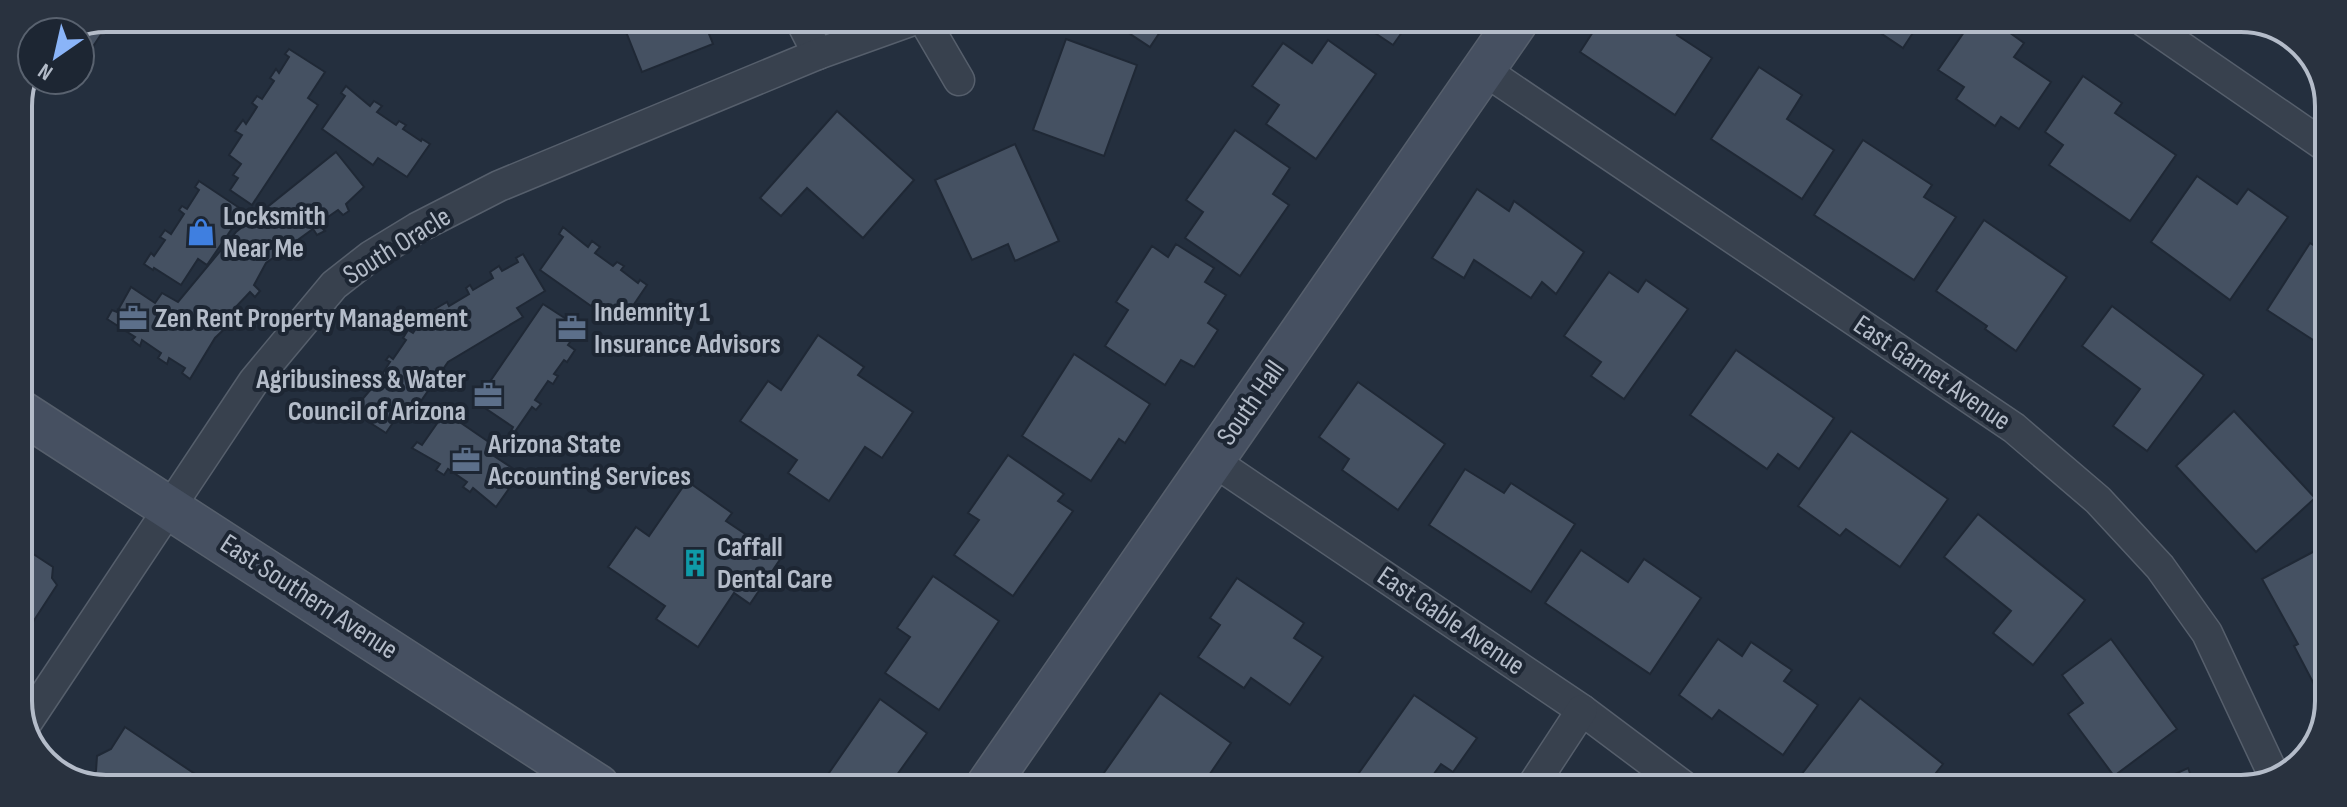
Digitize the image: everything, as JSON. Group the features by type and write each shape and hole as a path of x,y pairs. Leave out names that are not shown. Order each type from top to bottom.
{"street":[{"path":"807,32 818,54"},
{"name":"South Oracle","path":"33,713 254,381 334,285 371,256 417,228 499,186 818,54 879,32"},
{"path":"931,32 959,80"},
{"name":"South Hall","path":"995,775 1510,32"},
{"path":"2160,32 2315,139"},
{"name":"East Garnet Avenue","path":"1484,70 2014,428 2098,500 2160,567 2207,633 2271,769"},
{"name":"East Southern Avenue","path":"32,419 581,775"},
{"name":"East Gable Avenue","path":"1212,460 1582,710 1669,775"},
{"path":"1540,775 1582,710"}],"building":[{"path":"626,32 708,32 713,44 642,72"},
{"path":"1127,32 1160,32 1150,47"},
{"path":"1374,32 1402,32 1393,45"},
{"path":"1593,32 1679,32 1677,35 1712,58 1675,115 1580,52"},
{"path":"1879,32 1913,32 1903,48"},
{"path":"1964,32 2009,32 2024,43 2014,57 2051,82 2019,129 2001,117 1995,126 1956,99 1964,87 1938,70"},
{"path":"1066,39 1137,65 1104,156 1033,130"},
{"path":"1328,40 1376,74 1316,159 1266,124 1279,105 1252,86 1283,43 1312,63"},
{"path":"289,49 325,72 308,98 318,105 252,205 230,190 238,178 233,175 241,164 229,155 242,135 235,131 243,120 246,124 257,107 252,103 257,96 262,99 274,81 270,78 276,69 279,73 289,57 285,54"},
{"path":"1759,67 1802,95 1787,119 1834,150 1802,199 1711,139"},
{"path":"2083,76 2122,103 2115,113 2176,155 2130,221 2049,165 2063,145 2045,132"},
{"path":"346,86 370,106 374,101 382,106 377,112 396,125 399,121 406,125 403,129 430,144 407,177 378,158 373,165 322,129 345,96 341,93"},
{"path":"837,111 914,180 863,238 807,188 781,216 760,198"},
{"path":"1235,130 1290,168 1273,194 1289,205 1240,276 1185,238 1203,212 1186,200"},
{"path":"1863,140 1932,185 1924,197 1956,217 1914,280 1814,215"},
{"path":"1015,144 1059,241 1015,261 1008,244 972,260 935,180"},
{"path":"336,152 364,187 346,204 349,211 343,215 338,210 318,224 325,231 317,235 313,229 266,263 254,285 260,291 255,297 250,292 234,309 238,316 215,338 190,379 182,373 185,368 169,358 167,364 158,358 161,353 142,340 140,346 132,340 135,337 107,319 112,310 117,312 131,287 155,303 162,293 178,302 236,232"},
{"path":"2197,176 2237,204 2248,189 2288,217 2230,300 2151,242"},
{"name":"Locksmith Near Me","path":"199,181 244,211 207,265 198,259 181,285 144,264 165,240 160,237 165,230 171,234 184,214 179,210 182,206 187,209 199,190 195,187"},
{"path":"1477,189 1509,211 1514,201 1584,252 1556,294 1542,282 1531,298 1474,260 1464,278 1432,258"},
{"path":"1984,220 2067,277 2016,351 1985,329 1987,326 1936,291"},
{"path":"563,227 588,247 592,241 600,247 595,253 613,266 617,262 624,266 621,270 638,283 640,280 647,285 624,319 596,300 591,306 540,270 563,237 559,234"},
{"path":"2310,243 2315,246 2315,341 2267,310"},
{"path":"1176,244 1214,268 1205,282 1226,295 1208,323 1218,330 1194,367 1181,360 1165,385 1105,346 1128,310 1116,302 1152,246 1168,257"},
{"path":"523,254 545,291 517,308 523,317 448,362 412,414 403,408 386,433 358,415 356,418 350,414 371,389 367,387 371,382 375,385 390,362 386,360 389,356 393,359 406,340 403,338 408,330 413,333 417,327 439,314 435,309 447,302 449,306 469,294 466,288 470,285 473,290 493,278 490,272 499,266 502,271 518,262 516,258"},
{"path":"1609,272 1638,292 1646,280 1688,309 1624,399 1591,376 1601,362 1564,336"},
{"path":"543,304 580,328 568,345 575,350 554,374 558,376 553,384 548,381 535,400 541,404 536,410 532,407 514,433 511,431 513,427 476,402"},
{"path":"2112,306 2204,375 2147,451 2113,426 2140,389 2082,346"},
{"path":"818,335 864,367 858,375 913,412 882,458 865,447 829,501 788,473 797,460 740,421 768,381 781,390"},
{"path":"1736,350 1834,418 1799,469 1778,454 1767,469 1690,415"},
{"path":"1074,354 1150,404 1125,443 1119,439 1091,481 1022,436"},
{"path":"1358,382 1445,444 1398,510 1342,470 1349,459 1319,437"},
{"path":"2234,411 2315,498 2256,552 2176,466"},
{"name":"Arizona State Accounting Services","path":"445,412 496,447 491,454 520,473 496,507 473,488 470,492 463,487 467,482 448,469 444,475 436,470 440,464 412,448 417,442 422,445"},
{"path":"1851,431 1948,499 1900,567 1846,529 1840,536 1798,506"},
{"path":"1008,455 1064,494 1058,501 1073,511 1013,596 954,555 979,520 968,513"},
{"path":"1465,469 1504,493 1511,483 1575,524 1531,592 1429,525"},
{"name":"Caffall Dental Care","path":"687,481 732,513 726,521 781,558 750,604 734,593 698,647 656,619 665,606 608,567 636,527 649,536"},
{"path":"1978,514 2085,600 2033,665 1993,633 2011,611 1944,557"},
{"path":"1581,550 1628,582 1644,559 1701,598 1650,674 1545,603"},
{"path":"2315,551 2315,686 2294,646 2298,644 2262,579"},
{"path":"32,553 53,567 52,578 57,585 32,623"},
{"path":"933,576 999,621 939,710 885,673 910,637 897,628"},
{"path":"1237,578 1304,623 1294,638 1323,657 1290,705 1251,678 1244,688 1198,657 1220,625 1210,618"},
{"path":"1718,639 1742,656 1751,642 1792,670 1784,681 1818,705 1783,755 1719,710 1712,719 1679,695"},
{"path":"2111,639 2177,729 2113,775 2068,714 2083,703 2062,675"},
{"path":"1160,693 1231,743 1209,775 1102,775"},
{"path":"1414,695 1477,738 1453,772 1441,764 1433,775 1357,775"},
{"path":"1860,698 1943,764 1934,775 1801,775"},
{"path":"880,699 927,733 897,775 828,775"},
{"path":"125,727 197,775 94,773 97,756 111,749"},
{"path":"2188,768 2191,775 2173,775"}],"place":[{"name":"Locksmith Near Me","path":"201,232"},
{"name":"Zen Rent Property Management","path":"133,318"},
{"name":"Indemnity 1 Insurance Advisors","path":"572,328"},
{"name":"Agribusiness & Water Council of Arizona","path":"488,395"},
{"name":"Arizona State Accounting Services","path":"466,460"},
{"name":"Caffall Dental Care","path":"695,563"}]}
